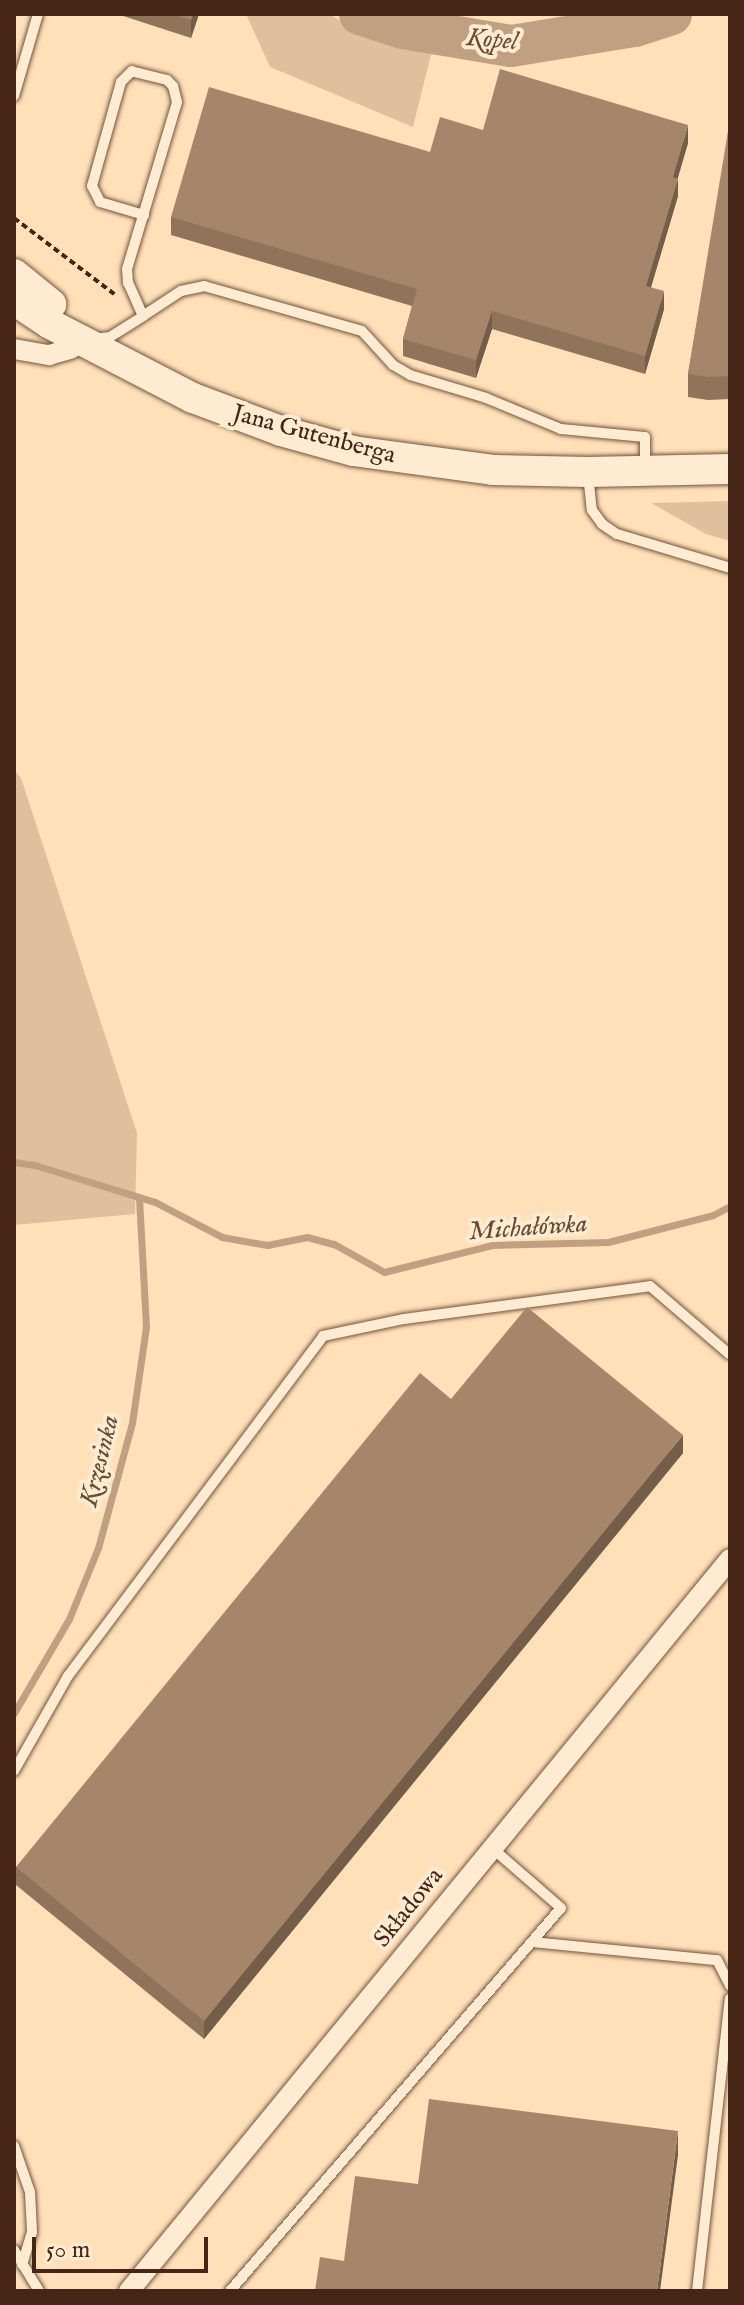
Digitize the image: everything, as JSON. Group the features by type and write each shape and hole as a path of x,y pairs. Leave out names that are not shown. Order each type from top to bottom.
{"street":[{"path":"14,274 66,315 85,340 49,355 14,349"},
{"name":"Jana Gutenberga","path":"14,300 50,324 193,398 320,442 386,457 452,467 588,472 730,469"},
{"name":"Składowa","path":"129,2291 730,1559"}],"lane":[{"path":"14,96 38,14"},
{"path":"143,316 133,297 127,269 144,215 177,94 167,80 132,71 121,82 92,186 100,202 144,215"},
{"path":"85,340 110,337 181,291 204,286 362,331 393,365 410,375 486,398 561,429 645,437 645,471"},
{"path":"588,472 592,510 602,524 617,534 730,568"},
{"path":"14,1771 68,1676 323,1336 404,1319 650,1286 729,1354"},
{"path":"230,2291 561,1908 491,1847"},
{"path":"532,1942 717,1960 730,1986"},
{"path":"697,2291 730,1999"},
{"path":"14,2146 30,2192 32,2232 22,2265"},
{"path":"14,2250 39,2291"}],"path":[{"path":"14,218 117,297 133,297"}],"shaded area":[{"path":"246,14 329,14 360,32 432,51 413,127 270,67"},
{"path":"730,501 730,541 706,534 651,503"},
{"path":"14,770 21,778 137,1133 135,1214 14,1225"}],"building":[{"path":"172,14 193,14 191,20"},
{"path":"500,69 688,125 673,177 678,179 646,286 664,291 645,356 492,311 476,360 403,339 417,289 171,217 209,87 430,152 440,117 483,130"},
{"path":"728,131 730,376 708,377 688,374"},
{"path":"527,1307 683,1435 204,2021 16,1867 420,1373 451,1399"},
{"path":"429,2099 678,2131 657,2291 315,2291 320,2257 344,2261 355,2176 418,2184"}],"waterway":[{"name":"Kopel","path":"360,14 403,28 511,46 635,26 671,14"},
{"name":"Michałówka","path":"14,1162 35,1165 155,1202 222,1237 267,1245 307,1237 334,1244 384,1272 492,1245 608,1242 713,1215 730,1206"},
{"name":"Krzesinka","path":"14,1713 69,1619 98,1548 132,1423 146,1327 139,1198"}]}
